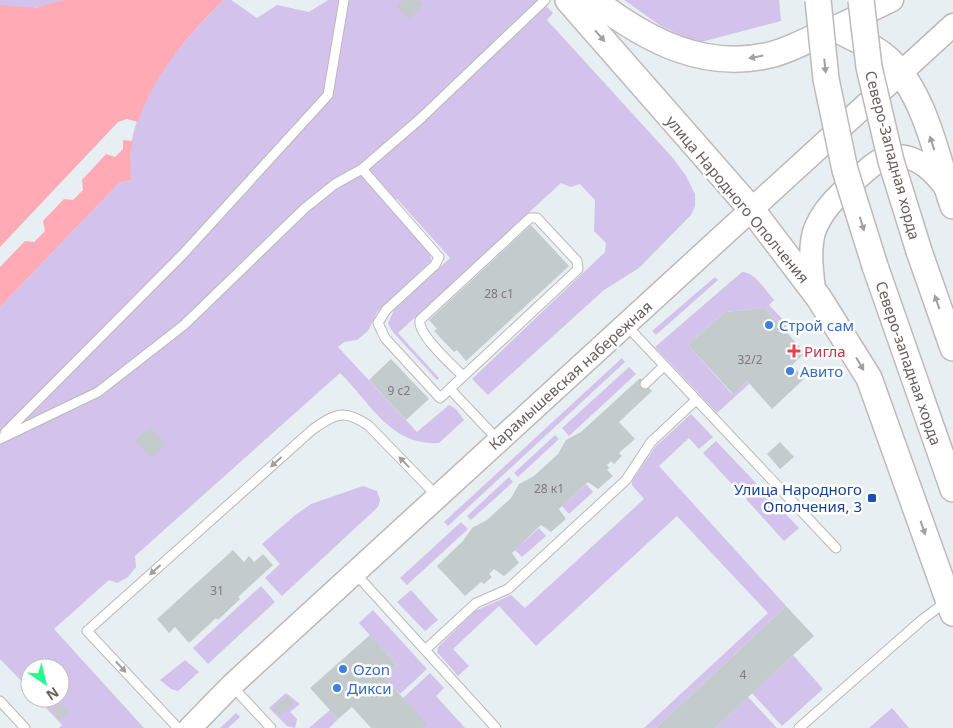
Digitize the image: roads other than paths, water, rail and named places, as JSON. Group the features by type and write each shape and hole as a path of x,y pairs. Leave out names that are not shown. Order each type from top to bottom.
{"main road":[{"name":"улица Народного Ополчения","path":"568,0 752,210 814,290 869,378 951,607"},
{"path":"594,0 617,17 661,44 687,53 714,59 744,59 775,54 834,28 874,49 889,60 917,97 951,199"},
{"name":"Северо-Западная хорда","path":"818,0 826,79 845,170 875,266"},
{"name":"Северо-Западная хорда","path":"861,0 869,67 891,161 919,251"},
{"name":"Северо-западная хорда","path":"919,251 953,348"},
{"name":"Северо-западная хорда","path":"875,266 953,489"}],"street":[{"path":"834,28 892,0"},
{"name":"Карамышевская набережная","path":"190,728 232,685 953,25"},
{"path":"814,290 811,261 813,243 822,215 836,197 870,168 888,157 906,157 925,165 938,176 951,199"}],"lane":[{"path":"344,0 328,95 183,254 0,439 98,392 184,325 305,208 335,184 362,169 420,119 545,0"},
{"path":"362,169 439,257 435,264 381,317 378,323 380,331 440,398 578,269 578,265 538,218 534,217 526,221 420,320 419,324 423,334 463,376"},
{"path":"626,325 836,548"},
{"path":"645,384 664,366"},
{"path":"450,389 499,441"},
{"path":"425,650 476,603 508,589 626,480 651,442 696,400"},
{"path":"178,728 87,631 305,436 326,419 342,414 356,417 369,426 438,497"},
{"path":"354,573 496,728"},
{"path":"799,728 923,619 951,607"},
{"path":"232,685 271,728"},
{"path":"0,701 25,728"}],"place":[{"name":"Строй сам","path":"769,325"},
{"name":"Ригла","path":"794,351"},
{"name":"Авито","path":"790,371"},
{"name":"Улица Народного Ополчения, 3","path":"872,498"},
{"name":"Ozon","path":"343,669"},
{"name":"Дикси","path":"337,688"}]}
